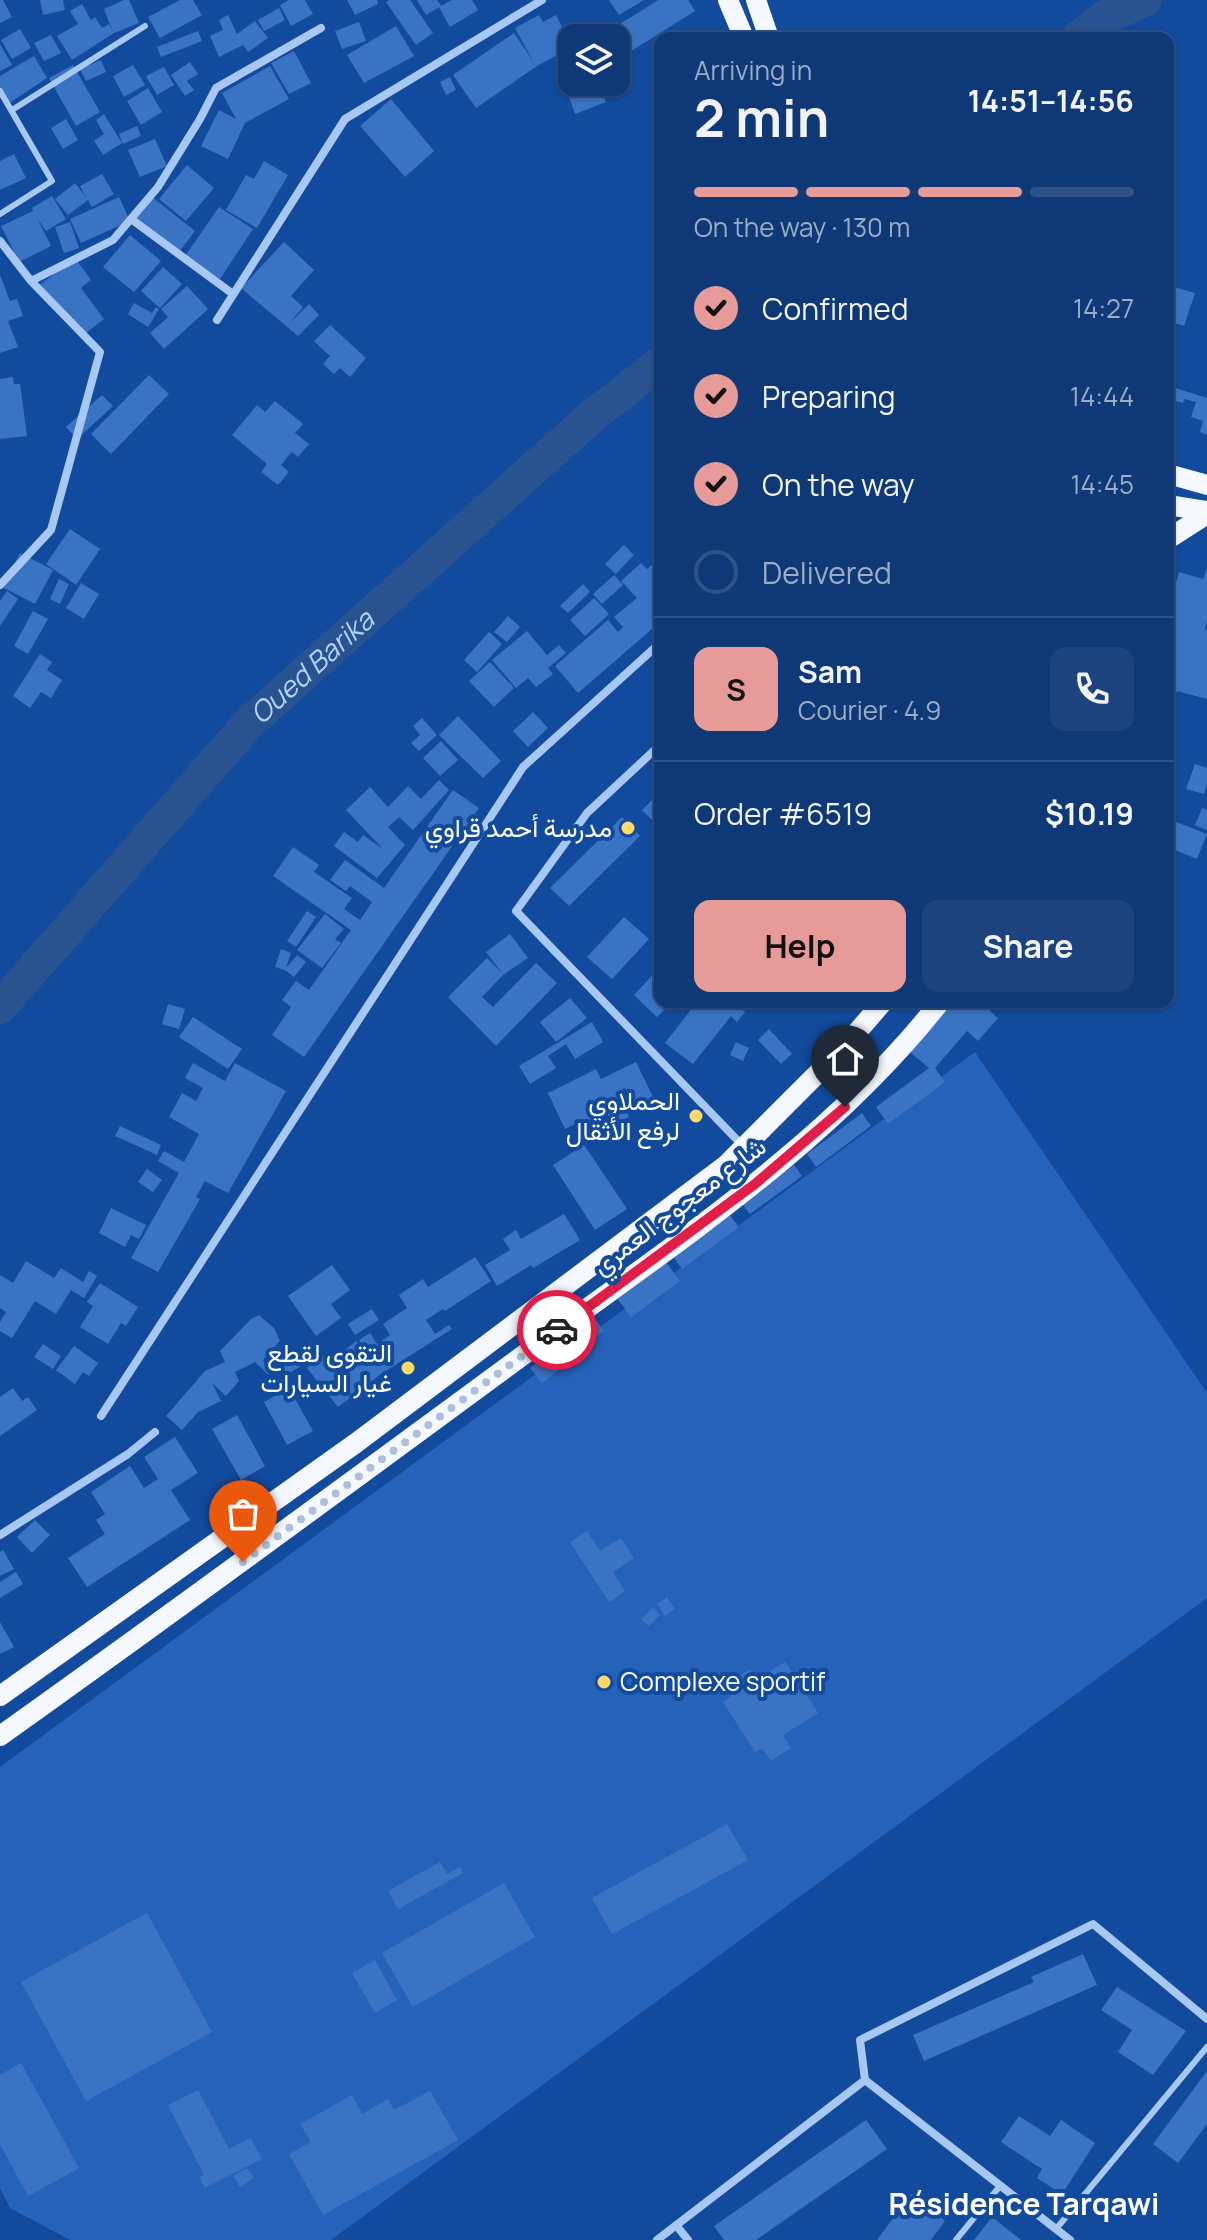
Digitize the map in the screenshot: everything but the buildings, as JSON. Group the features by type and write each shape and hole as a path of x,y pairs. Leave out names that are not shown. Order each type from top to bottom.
{"main road":[{"path":"728,0 741,32"},
{"path":"756,0 767,32"},
{"path":"1174,476 1207,485"},
{"path":"1174,506 1207,512"},
{"path":"1174,535 1207,512"},
{"name":"شارع معجوج العمري","path":"0,1696 356,1443 726,1165 845,1046 878,1008"},
{"name":"شارع معجوج العمري","path":"0,1736 192,1599 755,1184 845,1107 915,1035 935,1008"}],"street":[{"path":"217,320 345,119 542,0"},
{"path":"31,281 113,240 158,187 216,88 321,28"},
{"path":"131,219 233,294"},
{"path":"0,585 51,530 100,352 31,281 1,245"},
{"path":"101,1416 523,767 654,648"},
{"path":"654,751 587,813 516,911 744,1146"},
{"path":"0,1535 128,1454 155,1432"},
{"path":"1070,2240 865,2080 860,2040 1093,1924 1207,2019"},
{"path":"657,2240 865,2080"},
{"path":"676,2225 688,2240"}],"lane":[{"path":"12,110 145,26"},
{"path":"0,91 52,181 0,214"},
{"path":"1056,2229 1207,2047"},
{"path":"956,2240 1000,2186"}],"shaded area":[{"name":"Complexe sportif","path":"975,1052 1207,1393 1207,1598 331,2240 70,2240 10,2208 0,2188 0,1767"}],"waterway":[{"name":"Oued Barika","path":"1086,32 1105,17 1145,0"},
{"name":"Oued Barika","path":"0,1007 249,723 590,418 654,368"}],"way so far":[{"path":"243,1562 557,1330"}],"place":[{"name":"مدرسة أحمد قراوي","path":"628,828"},
{"name":"الحملاوي لرفع الأثقال","path":"696,1116"},
{"name":"التقوى لقطع غيار السيارات","path":"408,1368"},
{"name":"Complexe sportif","path":"604,1682"}],"district":[{"name":"Résidence Tarqawi","path":"1024,2205"}],"route":[{"path":"557,1330 755,1184 845,1107"}]}
